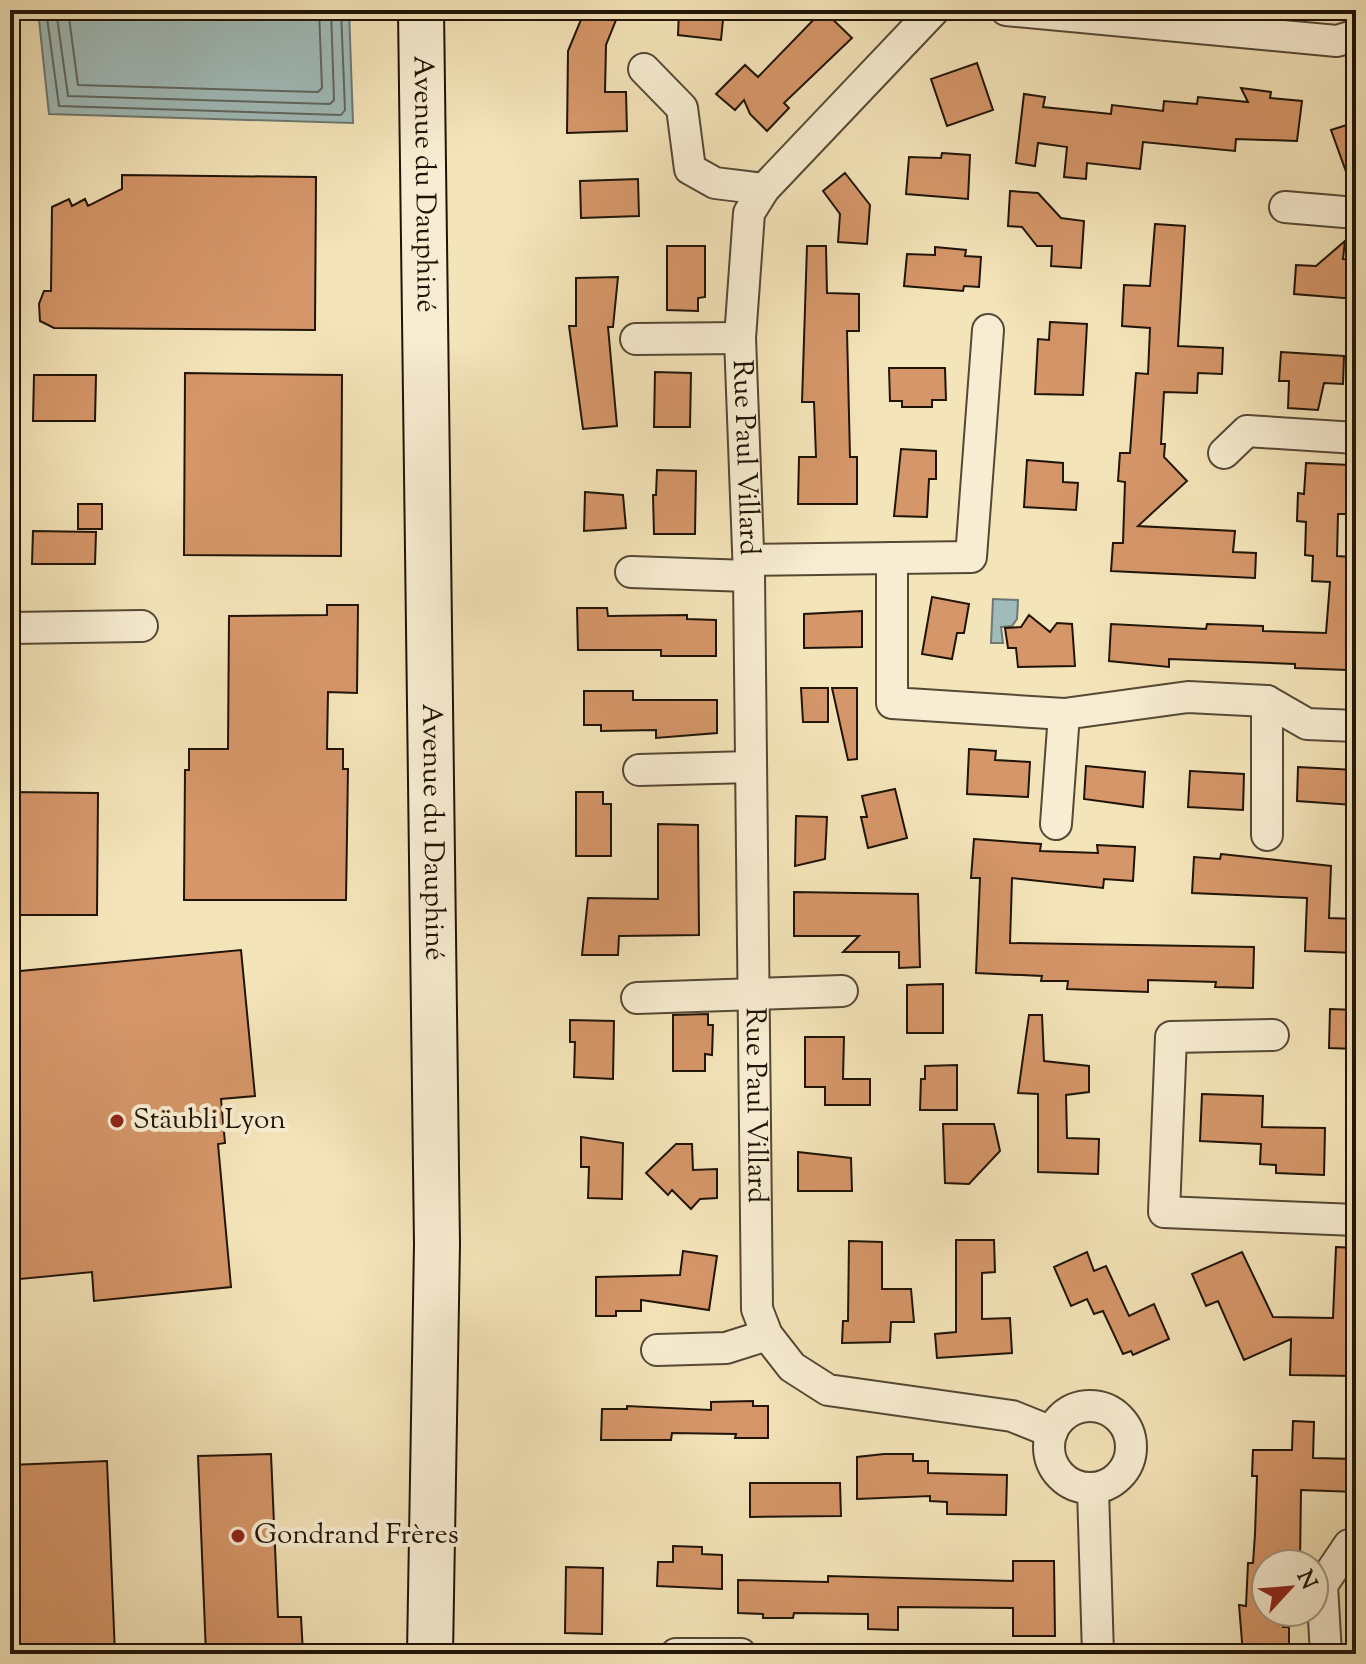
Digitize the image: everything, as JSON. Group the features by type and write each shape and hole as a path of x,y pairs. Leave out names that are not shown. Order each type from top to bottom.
{"main road":[{"name":"Avenue du Dauphiné","path":"421,10 437,1244 430,1654"}],"street":[{"name":"Rue Paul Villard","path":"767,1335 757,1309 749,568 740,338 749,213 764,189 934,10"},
{"path":"1006,10 1337,41 1356,35"},
{"path":"644,69 682,108 690,169 715,183 764,189"},
{"path":"1285,207 1356,213"},
{"path":"749,568 892,558 971,557 988,330"},
{"name":"Rue Paul Villard","path":"636,339 740,338"},
{"path":"1224,453 1247,431 1356,438"},
{"path":"892,558 892,703 1064,714 1188,697 1267,701 1307,724 1356,726"},
{"name":"Rue Paul Villard","path":"631,572 749,568"},
{"path":"10,628 142,626"},
{"path":"1267,701 1267,835"},
{"path":"1056,824 1064,714"},
{"path":"639,770 751,767"},
{"name":"Rue Paul Villard","path":"637,998 842,991"},
{"path":"1273,1035 1171,1037 1164,1212 1356,1220"},
{"path":"657,1350 726,1348 767,1335 792,1367 828,1390 1012,1416 1052,1432"},
{"path":"1087,1405 1106,1408 1121,1419 1130,1435 1132,1454 1125,1471 1111,1484 1093,1490 1075,1486 1059,1476 1050,1460 1052,1432 1070,1411 1087,1405"},
{"path":"1093,1490 1098,1654"},
{"path":"1326,1654 1322,1585 1349,1545 1356,1543"},
{"path":"676,1654 741,1654"}],"water":[{"path":"38,10 349,10 353,123 49,114"},
{"path":"993,599 1018,600 1017,619 1012,626 1001,627 1003,643 991,643"}],"building":[{"path":"585,10 620,10 606,45 605,92 626,92 627,131 567,133 568,51"},
{"path":"679,10 724,10 721,40 678,35"},
{"path":"823,10 852,38 784,103 789,108 767,131 750,114 744,100 735,110 716,94 745,65 758,77"},
{"path":"977,63 993,110 947,126 931,79"},
{"path":"1241,88 1271,92 1270,98 1302,101 1297,141 1236,139 1235,151 1143,142 1140,169 1087,163 1086,179 1064,177 1067,147 1038,143 1035,166 1016,163 1024,94 1045,97 1043,107 1111,114 1112,105 1163,111 1164,101 1197,104 1198,97 1248,102"},
{"path":"1356,122 1356,191 1353,191 1331,130"},
{"path":"942,153 970,155 968,199 906,194 909,157 941,158"},
{"path":"845,173 870,205 867,244 838,242 840,214 823,191"},
{"path":"122,175 316,177 315,330 54,328 40,321 39,304 44,291 51,291 52,207 69,199 72,206 85,199 88,206 122,189"},
{"path":"638,179 639,216 581,218 580,181"},
{"path":"1010,191 1038,193 1061,218 1084,221 1081,268 1051,266 1052,246 1037,246 1022,227 1008,226"},
{"path":"1155,224 1185,226 1178,346 1223,348 1222,374 1198,373 1197,393 1164,392 1161,444 1165,444 1164,457 1187,481 1138,526 1235,531 1233,552 1256,553 1255,578 1111,571 1113,543 1123,543 1125,482 1118,481 1120,453 1130,453 1136,373 1148,374 1150,328 1122,326 1124,285 1150,286"},
{"path":"1345,241 1343,259 1356,260 1356,299 1294,294 1296,265 1316,266"},
{"path":"667,246 705,246 705,297 698,298 698,311 667,310"},
{"path":"807,246 826,246 827,293 859,294 859,331 847,331 850,457 857,457 857,504 798,504 799,457 816,457 814,402 802,402"},
{"path":"935,247 966,250 965,256 981,257 979,287 964,286 963,291 904,286 907,254 935,255"},
{"path":"618,277 613,327 608,327 617,426 583,429 569,326 576,326 576,278"},
{"path":"1050,322 1087,324 1083,395 1035,394 1038,339 1049,340"},
{"path":"1281,352 1344,356 1343,384 1324,383 1318,410 1288,408 1289,381 1279,381"},
{"path":"889,368 945,368 946,400 932,400 932,407 902,407 902,401 890,401"},
{"path":"655,372 691,373 690,427 654,427"},
{"path":"185,373 342,375 341,556 184,555"},
{"path":"34,375 96,375 95,421 33,421"},
{"path":"901,449 936,451 936,479 929,479 927,517 894,516"},
{"path":"1027,460 1063,463 1063,482 1078,483 1076,510 1024,507"},
{"path":"1306,463 1350,465 1348,514 1338,514 1337,556 1352,557 1351,570 1356,570 1356,600 1350,600 1347,670 1295,668 1295,664 1169,659 1169,667 1109,661 1111,624 1206,629 1207,624 1263,626 1263,631 1326,633 1330,582 1312,581 1313,556 1305,555 1306,522 1297,521 1298,493 1304,494"},
{"path":"657,470 696,471 695,534 654,534 653,495 656,495"},
{"path":"585,492 623,495 626,528 584,531"},
{"path":"78,504 102,504 102,529 78,529"},
{"path":"33,531 96,532 95,564 32,564"},
{"path":"932,597 969,604 964,633 957,633 952,659 922,654"},
{"path":"327,605 358,605 357,693 328,692 327,749 343,749 343,769 348,769 346,900 184,900 185,770 189,770 189,749 228,749 229,616 327,615"},
{"path":"577,608 607,608 608,616 687,615 687,619 716,620 716,656 661,656 661,650 578,650"},
{"path":"862,611 862,647 804,648 804,614"},
{"path":"1029,615 1050,632 1057,623 1072,624 1075,666 1018,667 1016,648 1008,648 1005,628 1021,627"},
{"path":"801,688 828,688 828,722 803,722"},
{"path":"832,688 857,688 857,759 848,760"},
{"path":"584,691 633,691 633,700 717,700 717,733 656,738 656,730 601,731 601,725 584,725"},
{"path":"969,749 996,751 995,760 1030,762 1028,797 967,794"},
{"path":"1086,766 1145,772 1143,807 1084,799"},
{"path":"1298,767 1355,770 1353,805 1297,801"},
{"path":"1190,771 1244,774 1243,810 1188,807"},
{"path":"895,789 907,838 868,848 861,817 867,817 862,796"},
{"path":"10,792 98,793 97,915 10,915"},
{"path":"576,792 603,792 603,804 611,804 611,856 576,856"},
{"path":"796,816 827,817 825,859 795,866"},
{"path":"658,824 698,825 699,935 619,936 618,955 582,955 588,898 658,899"},
{"path":"974,839 1041,844 1040,851 1098,853 1097,845 1135,847 1133,881 1104,879 1103,888 1012,878 1010,943 1254,947 1253,988 1215,987 1216,982 1148,980 1148,992 1067,989 1068,981 1041,981 1042,976 976,973 980,878 971,878"},
{"path":"1221,854 1331,866 1329,918 1356,919 1356,953 1305,951 1307,898 1192,893 1194,857 1220,859"},
{"path":"794,892 918,894 920,967 899,968 899,952 843,952 859,936 794,936"},
{"name":"Stäubli Lyon","path":"241,950 255,1096 221,1099 225,1143 218,1144 231,1287 94,1301 92,1272 10,1280 10,972"},
{"path":"943,984 943,1033 907,1033 907,985"},
{"path":"1330,1009 1356,1010 1356,1049 1329,1048"},
{"path":"708,1014 708,1025 713,1025 712,1055 705,1054 705,1071 673,1071 673,1015"},
{"path":"1029,1015 1042,1015 1044,1061 1089,1066 1089,1092 1066,1095 1067,1138 1099,1139 1098,1174 1038,1172 1038,1094 1018,1093"},
{"path":"570,1020 614,1021 613,1079 574,1077 575,1042 570,1042"},
{"path":"805,1037 844,1037 843,1079 870,1079 870,1105 825,1105 825,1087 805,1087"},
{"path":"957,1065 957,1110 920,1110 921,1079 925,1079 925,1066"},
{"path":"1202,1094 1263,1096 1262,1127 1325,1128 1324,1175 1276,1173 1276,1165 1260,1164 1261,1144 1200,1141"},
{"path":"943,1124 994,1124 1000,1151 969,1184 945,1183"},
{"path":"581,1137 623,1143 622,1199 588,1198 589,1167 581,1167"},
{"path":"676,1144 692,1144 693,1170 717,1169 717,1198 700,1199 691,1209 672,1190 668,1195 646,1173"},
{"path":"798,1152 851,1158 852,1191 798,1191"},
{"path":"956,1240 994,1240 995,1272 982,1273 982,1319 1010,1318 1012,1353 937,1358 935,1334 956,1332"},
{"path":"849,1241 882,1242 882,1289 911,1289 914,1322 891,1322 890,1342 842,1343 843,1321 848,1321"},
{"path":"1336,1247 1356,1248 1356,1376 1290,1375 1291,1339 1244,1360 1218,1301 1206,1306 1192,1274 1242,1252 1273,1317 1333,1318"},
{"path":"683,1251 717,1256 709,1310 641,1300 641,1311 616,1311 616,1316 596,1316 596,1277 680,1275"},
{"path":"1087,1252 1094,1271 1106,1266 1129,1316 1154,1304 1169,1339 1133,1355 1131,1351 1123,1354 1103,1311 1094,1314 1087,1299 1071,1306 1054,1267"},
{"path":"753,1401 753,1406 768,1406 768,1438 672,1433 671,1440 601,1440 602,1409 627,1409 627,1406 711,1410 711,1402"},
{"path":"1293,1421 1314,1422 1313,1458 1356,1459 1356,1492 1301,1490 1300,1548 1254,1548 1257,1476 1252,1476 1253,1450 1292,1450"},
{"name":"Gondrand Frères","path":"271,1454 278,1617 301,1617 303,1654 206,1654 198,1456"},
{"path":"913,1454 913,1461 928,1461 928,1473 1007,1475 1006,1515 947,1514 947,1502 930,1501 930,1496 857,1499 857,1457"},
{"path":"107,1461 115,1654 10,1654 10,1465"},
{"path":"750,1483 840,1483 841,1516 750,1517"},
{"path":"673,1546 702,1547 702,1554 722,1555 722,1589 657,1586 658,1562 673,1562"},
{"path":"1013,1561 1054,1561 1055,1636 1013,1636 1013,1608 898,1607 898,1630 868,1629 868,1614 794,1613 793,1618 763,1618 763,1614 738,1613 738,1580 828,1582 828,1576 1013,1581"},
{"path":"1248,1563 1250,1628 1289,1628 1289,1654 1243,1654 1239,1605 1246,1606"},
{"path":"566,1567 603,1568 602,1634 565,1633"}],"place":[{"name":"Stäubli Lyon","path":"117,1121"},
{"name":"Gondrand Frères","path":"238,1536"}]}
